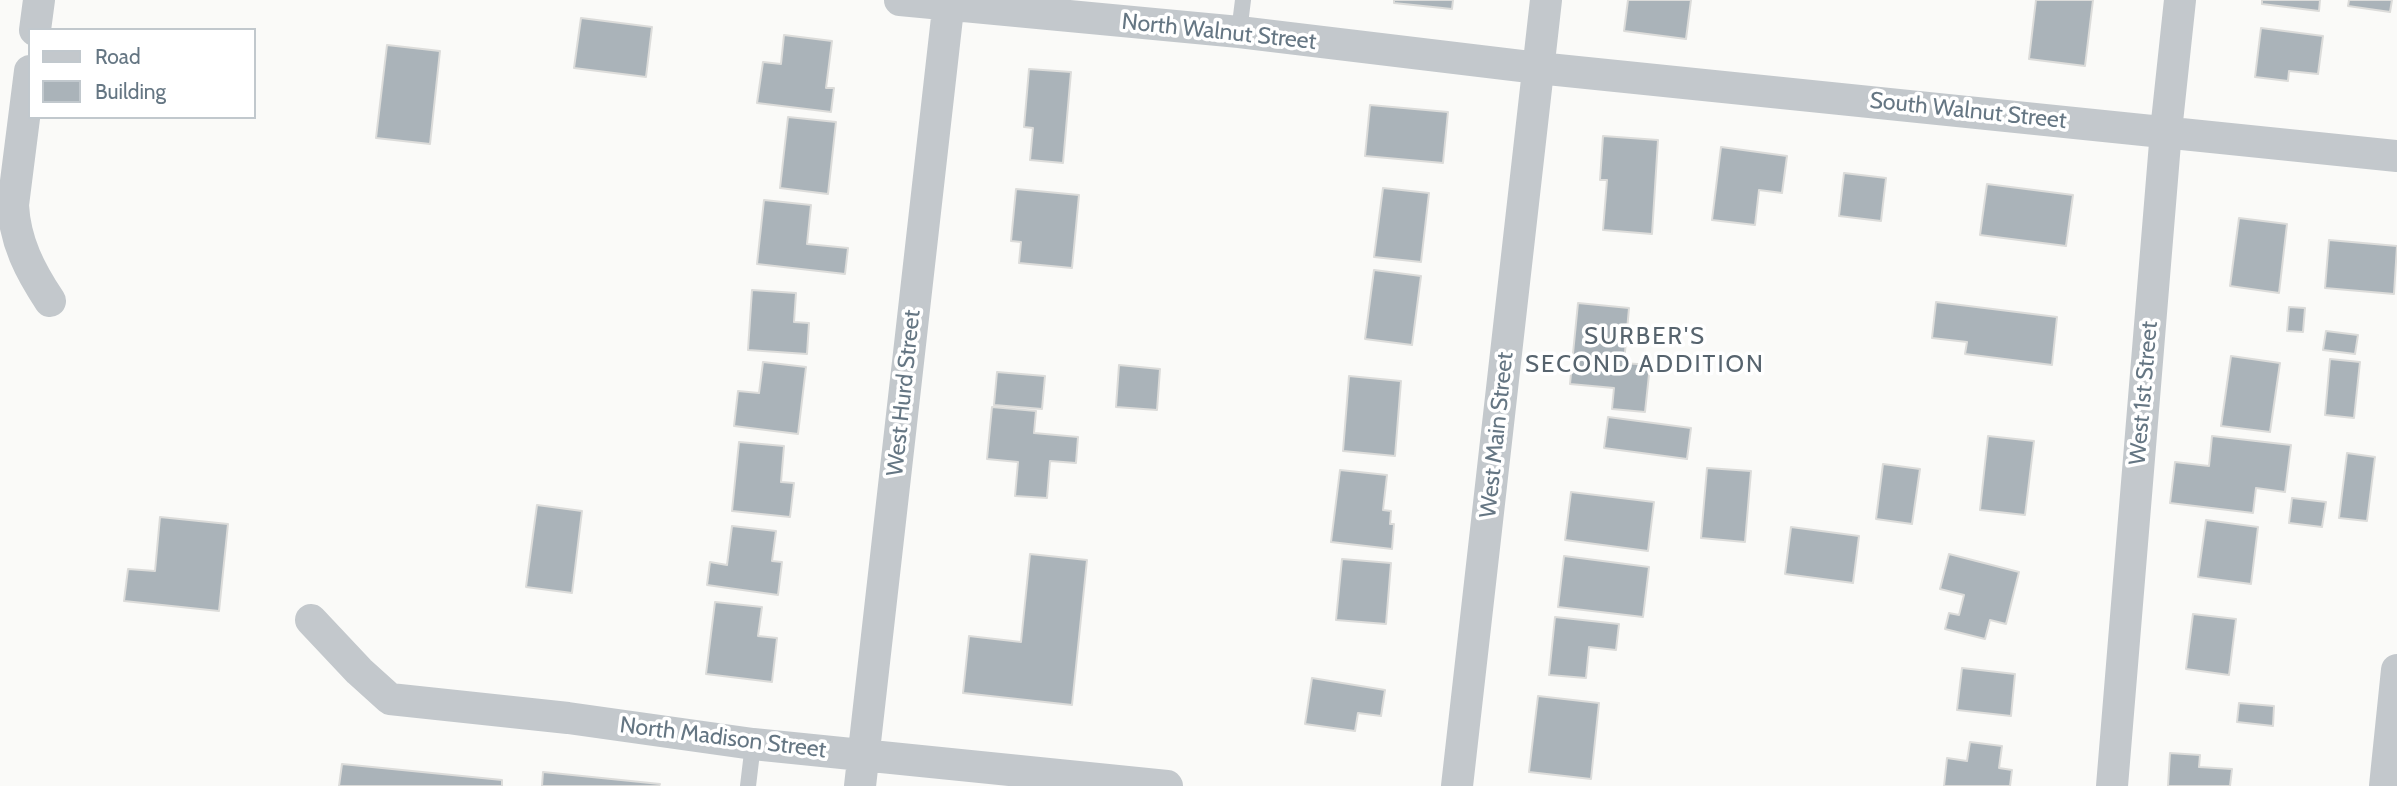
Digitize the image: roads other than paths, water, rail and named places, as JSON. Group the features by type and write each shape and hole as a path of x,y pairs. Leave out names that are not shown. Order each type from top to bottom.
{"street":[{"path":"35,28 38,0"},
{"name":"North Walnut Street","path":"900,0 1240,32 1538,68"},
{"name":"West Main Street","path":"1457,786 1546,0"},
{"name":"West 1st Street","path":"2112,786 2166,131 2180,0"},
{"name":"West Hurd Street","path":"862,771 948,3"},
{"name":"South Walnut Street","path":"1538,68 2397,156"},
{"path":"28,87 13,205 14,221 32,274 51,301"},
{"name":"North Madison Street","path":"311,620 359,671 390,699 568,718 753,744 862,771 1167,786"},
{"path":"2385,786 2397,670"}],"lane":[{"path":"1240,32 1243,0"},
{"path":"748,786 753,744"}],"district":[{"name":"SURBER'S SECOND ADDITION","path":"1645,351"}]}
